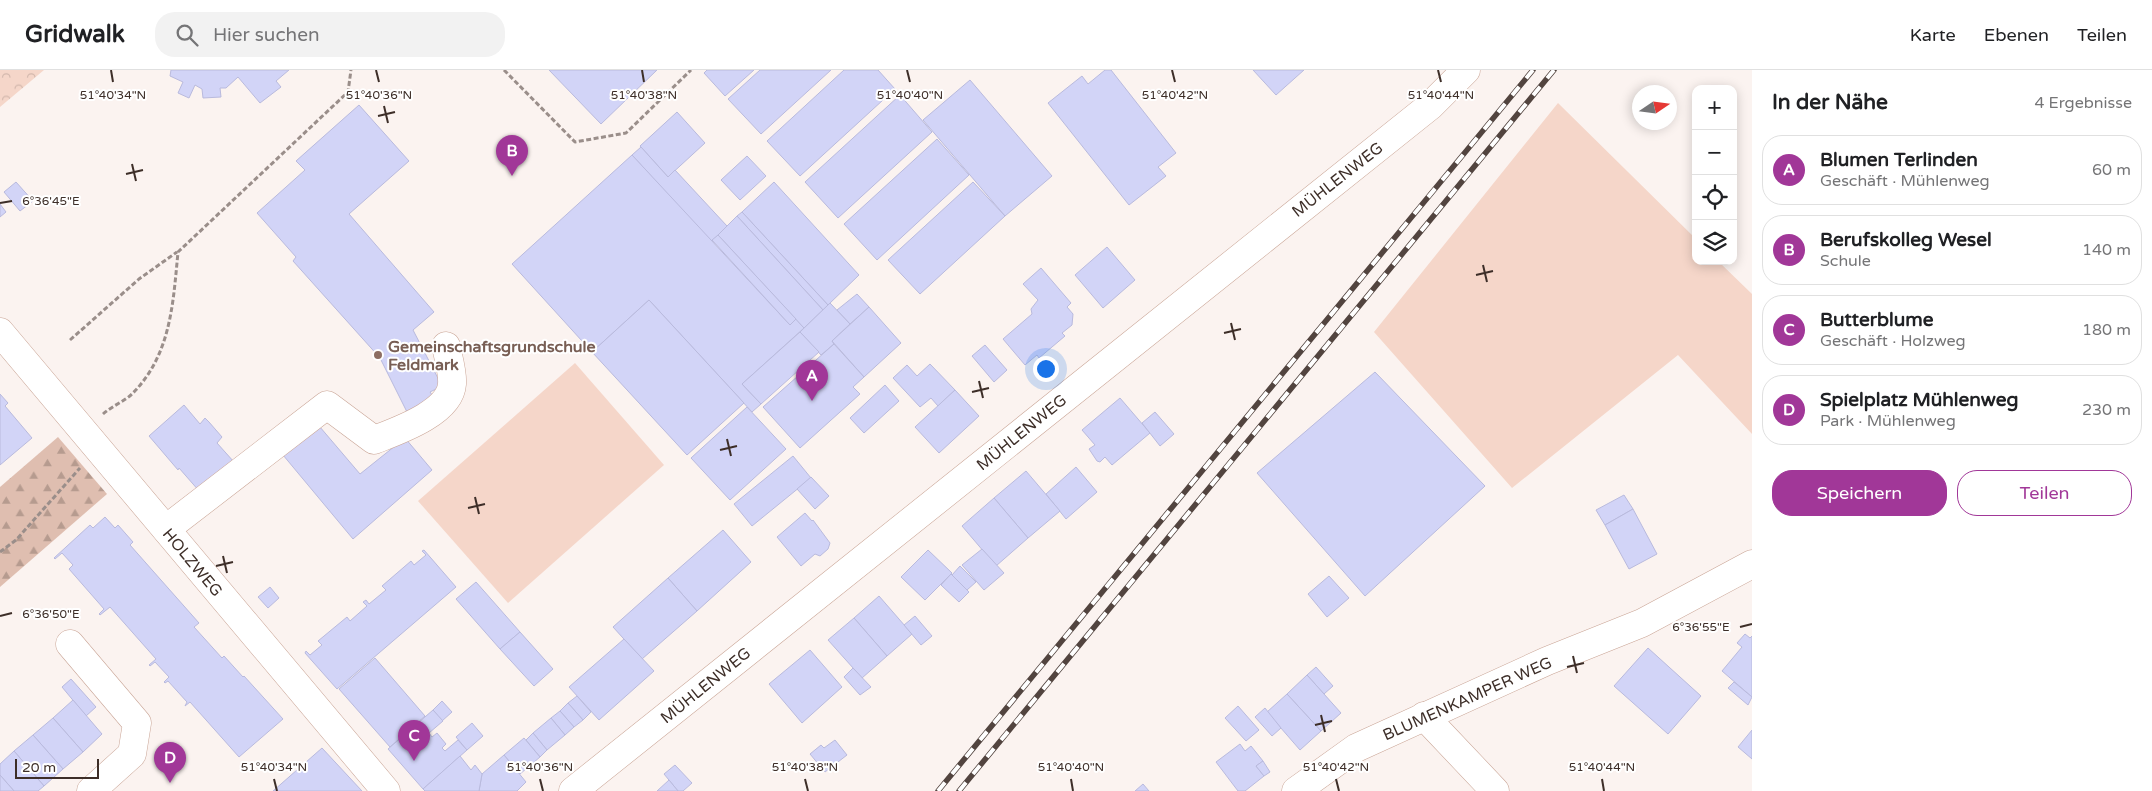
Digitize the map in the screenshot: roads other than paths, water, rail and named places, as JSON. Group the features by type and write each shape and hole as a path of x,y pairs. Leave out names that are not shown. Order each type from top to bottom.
{"street":[{"name":"MÜHLENWEG","path":"572,791 1430,106 1466,70"},
{"name":"HOLZWEG","path":"0,332 386,791"},
{"path":"166,529 327,404 374,440 405,427 435,411 447,397 452,384 446,346"},
{"name":"BLUMENKAMPER WEG","path":"1296,791 1356,748 1547,661 1642,623 1752,564"},
{"path":"70,644 137,723 132,754 99,789"},
{"path":"1424,716 1496,791"}],"railway":[{"path":"938,791 1533,70"},
{"path":"959,791 1554,70"}],"place":[{"name":"Berufskolleg Wesel","path":"512,176"},
{"name":"Gemeinschaftsgrundschule Feldmark","path":"378,355"},
{"name":"Blumen Terlinden","path":"812,401"},
{"name":"Butterblume","path":"414,761"},
{"name":"Spielplatz Mühlenweg","path":"170,783"}]}
